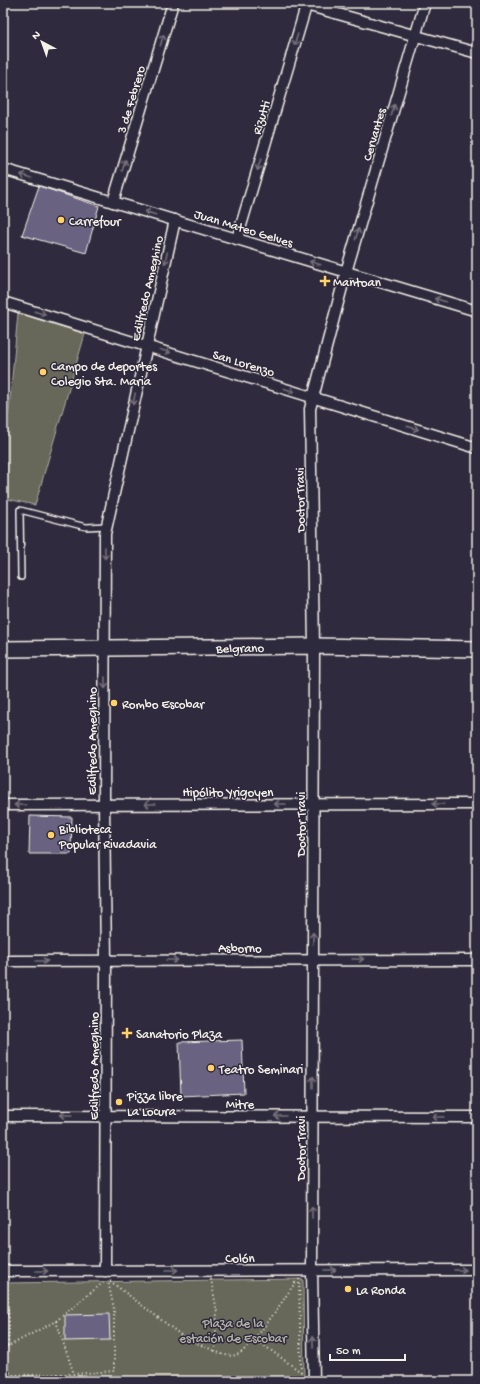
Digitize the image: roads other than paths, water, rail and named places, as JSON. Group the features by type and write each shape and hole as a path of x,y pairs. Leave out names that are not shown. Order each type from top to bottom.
{"main road":[{"name":"Belgrano","path":"3,649 314,646 477,649"}],"street":[{"name":"3 de Febrero","path":"113,202 173,3"},
{"name":"Cervantes","path":"346,272 425,3"},
{"path":"305,4 416,34 477,53"},
{"name":"Rizutti","path":"237,239 305,4"},
{"name":"Juan Mateo Gelves","path":"3,169 477,311"},
{"name":"Edilfredo Ameghino","path":"104,1276 106,1115 104,804 106,526 175,220"},
{"name":"Doctor Travi","path":"314,1381 312,1270 314,646 310,409 346,272"},
{"name":"San Lorenzo","path":"3,302 477,448"},
{"name":"Hipólito Yrigoyen","path":"3,805 477,804"},
{"name":"Asborno","path":"3,960 477,960"},
{"name":"Mitre","path":"3,1116 106,1115 477,1117"},
{"name":"Colón","path":"3,1271 104,1276 312,1270 477,1270"}],"lane":[{"path":"21,577 20,510 86,527 106,526"}],"place":[{"name":"Carrefour","path":"61,220"},
{"name":"Mantoan","path":"325,281"},
{"name":"Campo de deportes Colegio Sta. Maria","path":"43,372"},
{"name":"Rombo Escobar","path":"114,703"},
{"name":"Biblioteca Popular Rivadavia","path":"51,835"},
{"name":"Sanatorio Plaza","path":"127,1033"},
{"name":"Teatro Seminari","path":"211,1068"},
{"name":"Pizza libre La Locura","path":"119,1102"},
{"name":"La Ronda","path":"348,1289"}],"park label":[{"name":"Plaza de la estación de Escobar","path":"233,1330"}]}
